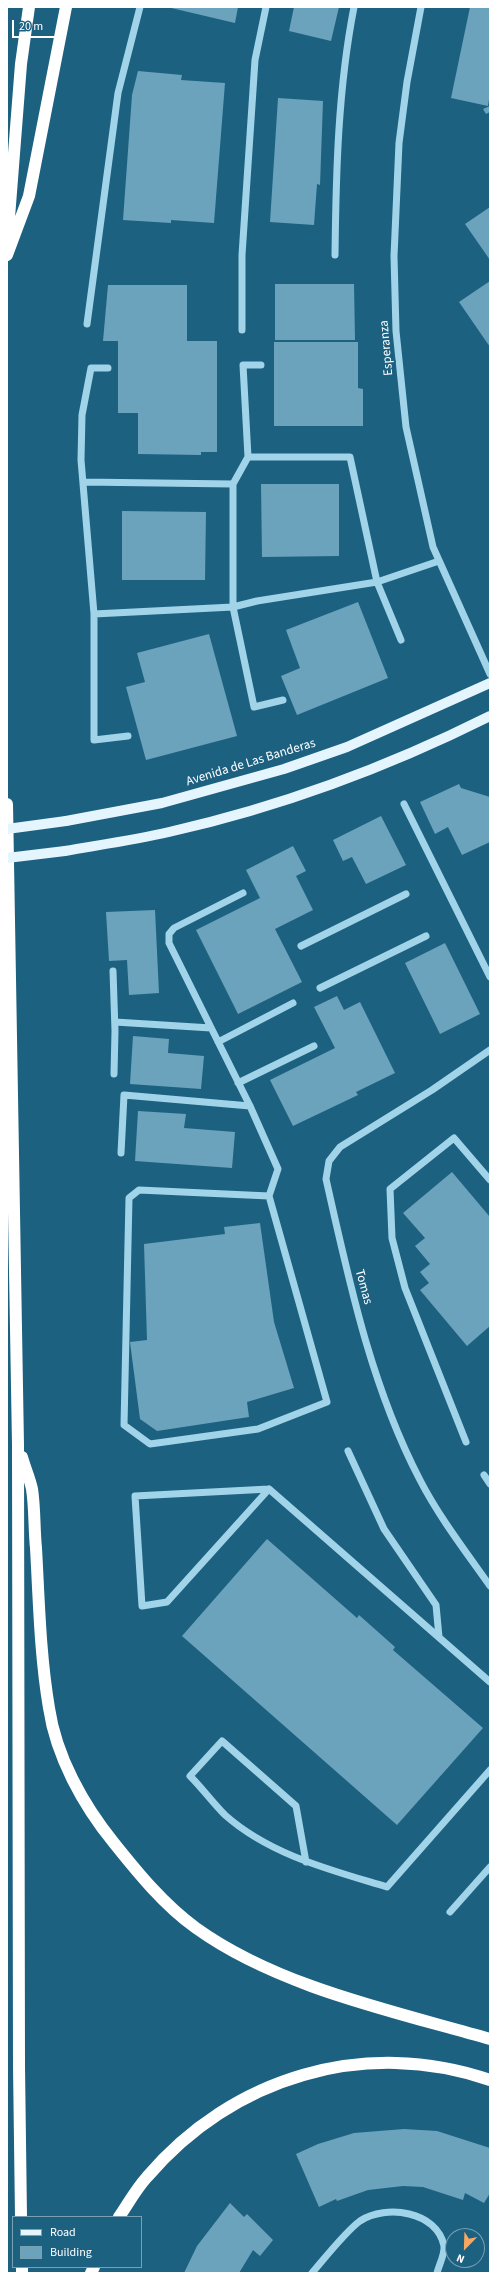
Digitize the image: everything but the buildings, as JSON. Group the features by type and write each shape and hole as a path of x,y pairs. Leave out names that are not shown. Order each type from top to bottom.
{"highway":[{"path":"7,248 21,64 29,7"},
{"path":"7,255 28,196 66,7"},
{"path":"7,804 18,1445 19,2066 21,2216"},
{"path":"18,1445 32,1490 43,1670 49,1711 57,1740 71,1775 105,1832 138,1874 195,1927 228,1948 299,1981 490,2039"},
{"path":"120,2216 147,2177 186,2138 226,2109 278,2084 339,2065 388,2062 435,2066 490,2080"}],"main road":[{"name":"Avenida de Las Banderas","path":"7,829 66,821 162,803 284,769 347,747 490,683"},
{"path":"7,858 64,851 169,832 293,797 358,775 490,716"}],"street":[{"path":"87,324 118,92 140,7"},
{"path":"242,330 242,255 254,60 266,7"},
{"path":"335,255 336,158 354,7"},
{"name":"Esperanza","path":"421,7 407,82 399,142 394,256 396,316 406,427 433,547 490,674"},
{"path":"261,365 243,365 248,457 233,484 233,607 254,707 283,700"},
{"path":"108,368 91,368 82,415 83,482 94,614 94,740 128,736"},
{"path":"248,457 350,457 377,582 401,640"},
{"path":"83,482 233,484"},
{"path":"94,614 233,607 257,600 377,582 439,560"},
{"path":"404,804 490,977"},
{"path":"243,893 174,928 169,934 169,943 250,1106 278,1169 269,1196 327,1402 258,1429 150,1444 124,1425 129,1198 139,1190 269,1196"},
{"path":"301,946 406,894"},
{"path":"320,988 426,936"},
{"path":"113,971 115,1022 114,1074"},
{"path":"218,1042 293,1003"},
{"path":"115,1022 211,1028"},
{"path":"238,1083 314,1046"},
{"name":"Tomas","path":"490,1050 432,1090 340,1147 329,1161 326,1179 350,1289 396,1428 431,1499 490,1586"},
{"path":"122,1153 124,1095 250,1106"},
{"path":"466,1442 405,1288 392,1238 390,1189 454,1138 490,1180"},
{"path":"348,1451 384,1529 436,1605 439,1637"},
{"path":"484,1475 490,1484"},
{"path":"269,1489 167,1602 142,1606 135,1496 269,1489 490,1682"},
{"path":"306,1862 296,1806 222,1741 190,1776 225,1815 256,1838 306,1862 387,1887 490,1770"},
{"path":"450,1912 490,1866"},
{"path":"312,2273 359,2222 373,2215 400,2212 413,2214 427,2222 440,2235 444,2248 438,2273"}]}
